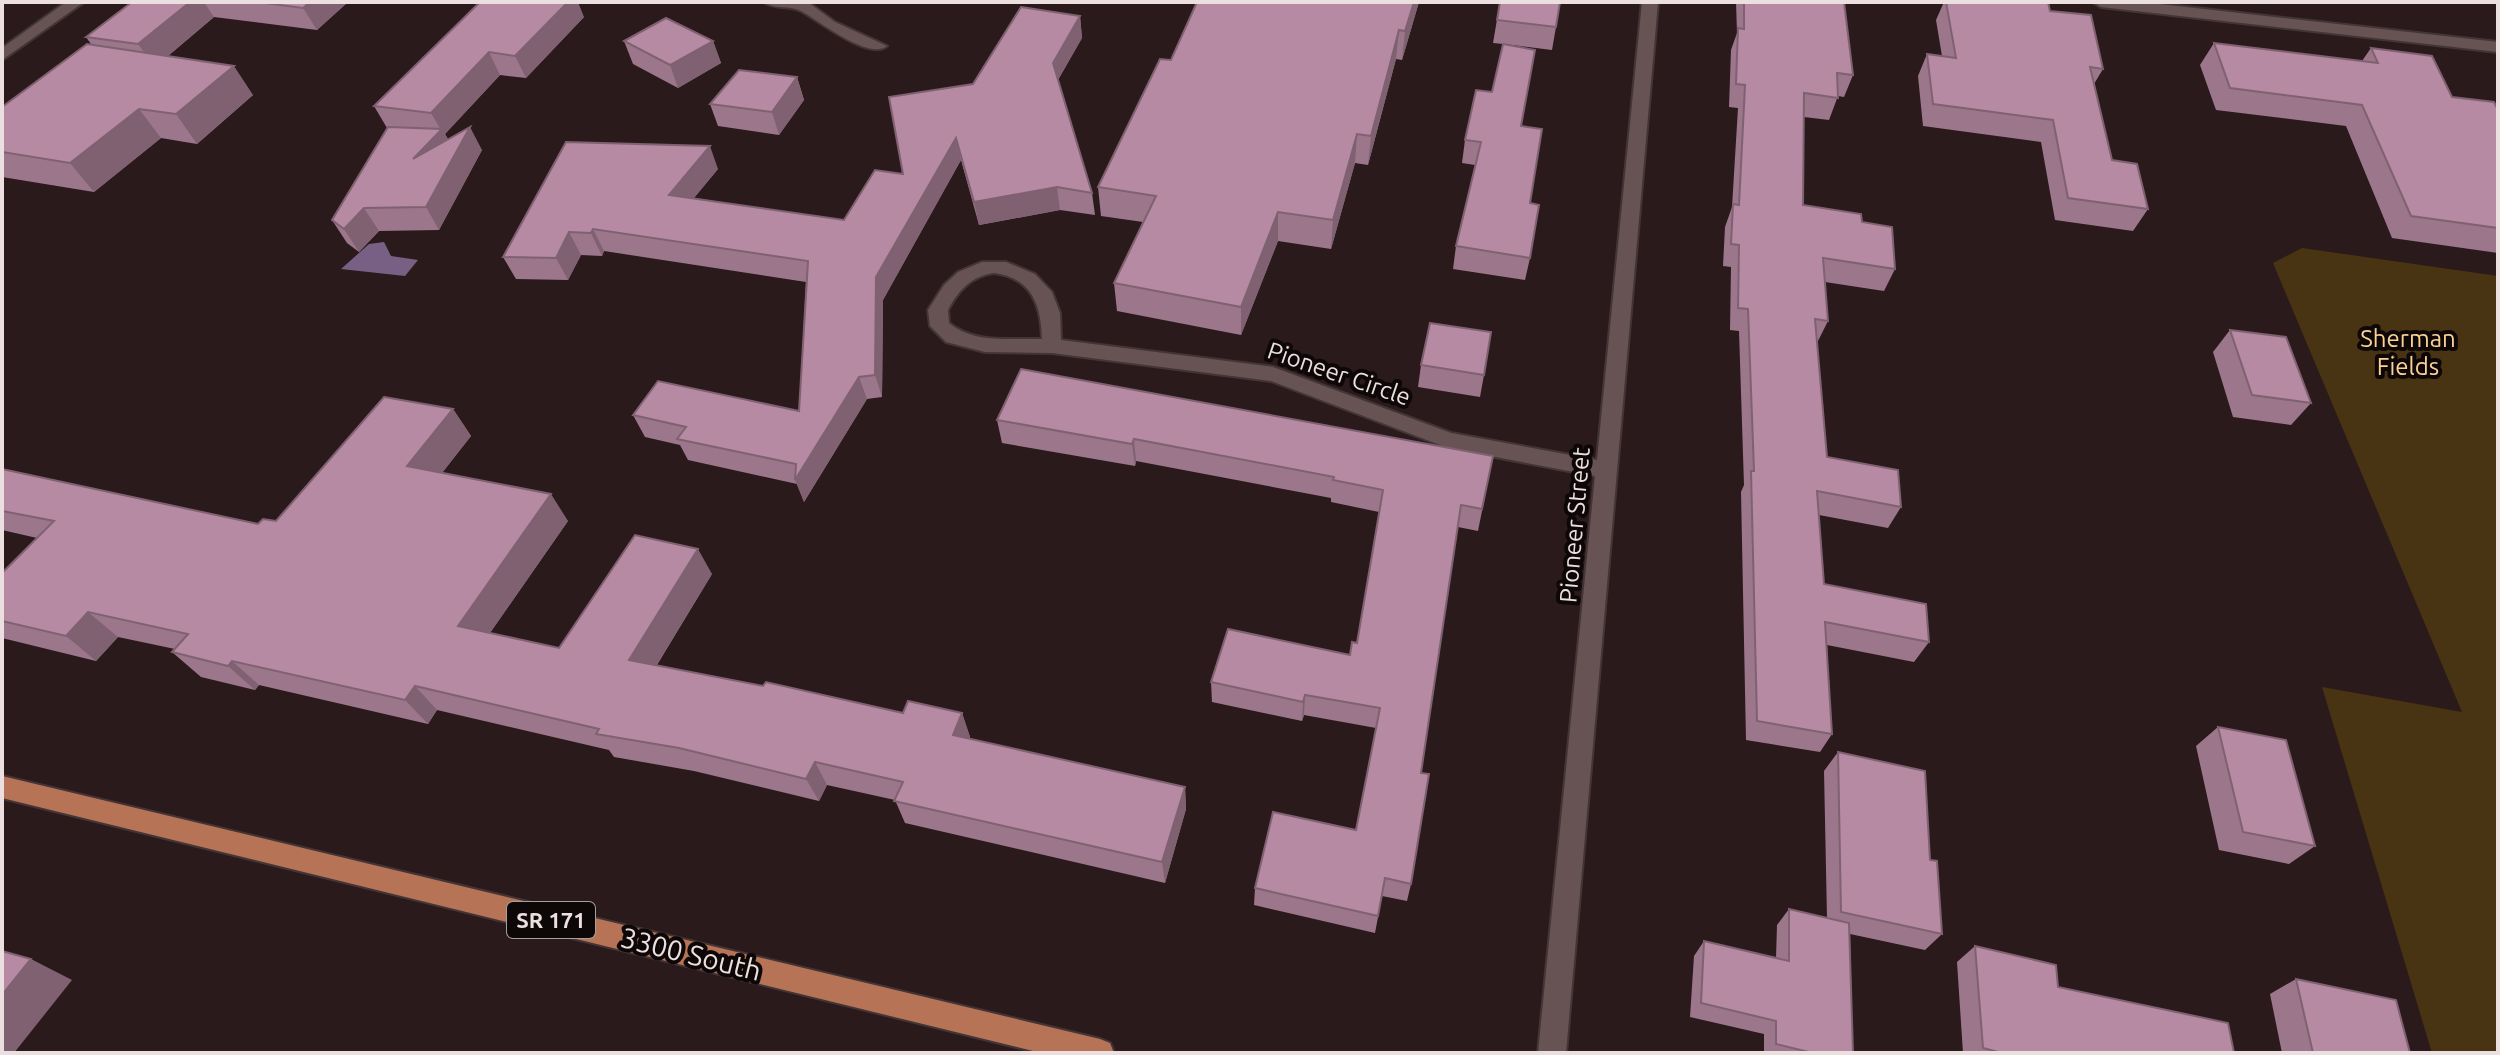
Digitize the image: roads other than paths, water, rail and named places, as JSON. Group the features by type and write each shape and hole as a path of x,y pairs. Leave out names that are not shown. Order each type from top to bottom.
{"main road":[{"name":"3300 South","path":"2,787 1100,1053"}],"street":[{"path":"2,55 76,2"},
{"path":"772,2 805,4 829,25 879,46"},
{"name":"Pioneer Street","path":"1552,1053 1650,2"},
{"path":"2101,2 2498,47"},
{"name":"Pioneer Circle","path":"1052,346 1049,306 1031,278 1012,270 989,267 971,272 958,282 938,310 940,326 953,337 968,342 1052,346 1273,374 1448,440 1606,470"}],"park label":[{"name":"Sherman Fields","path":"2408,353"}]}
